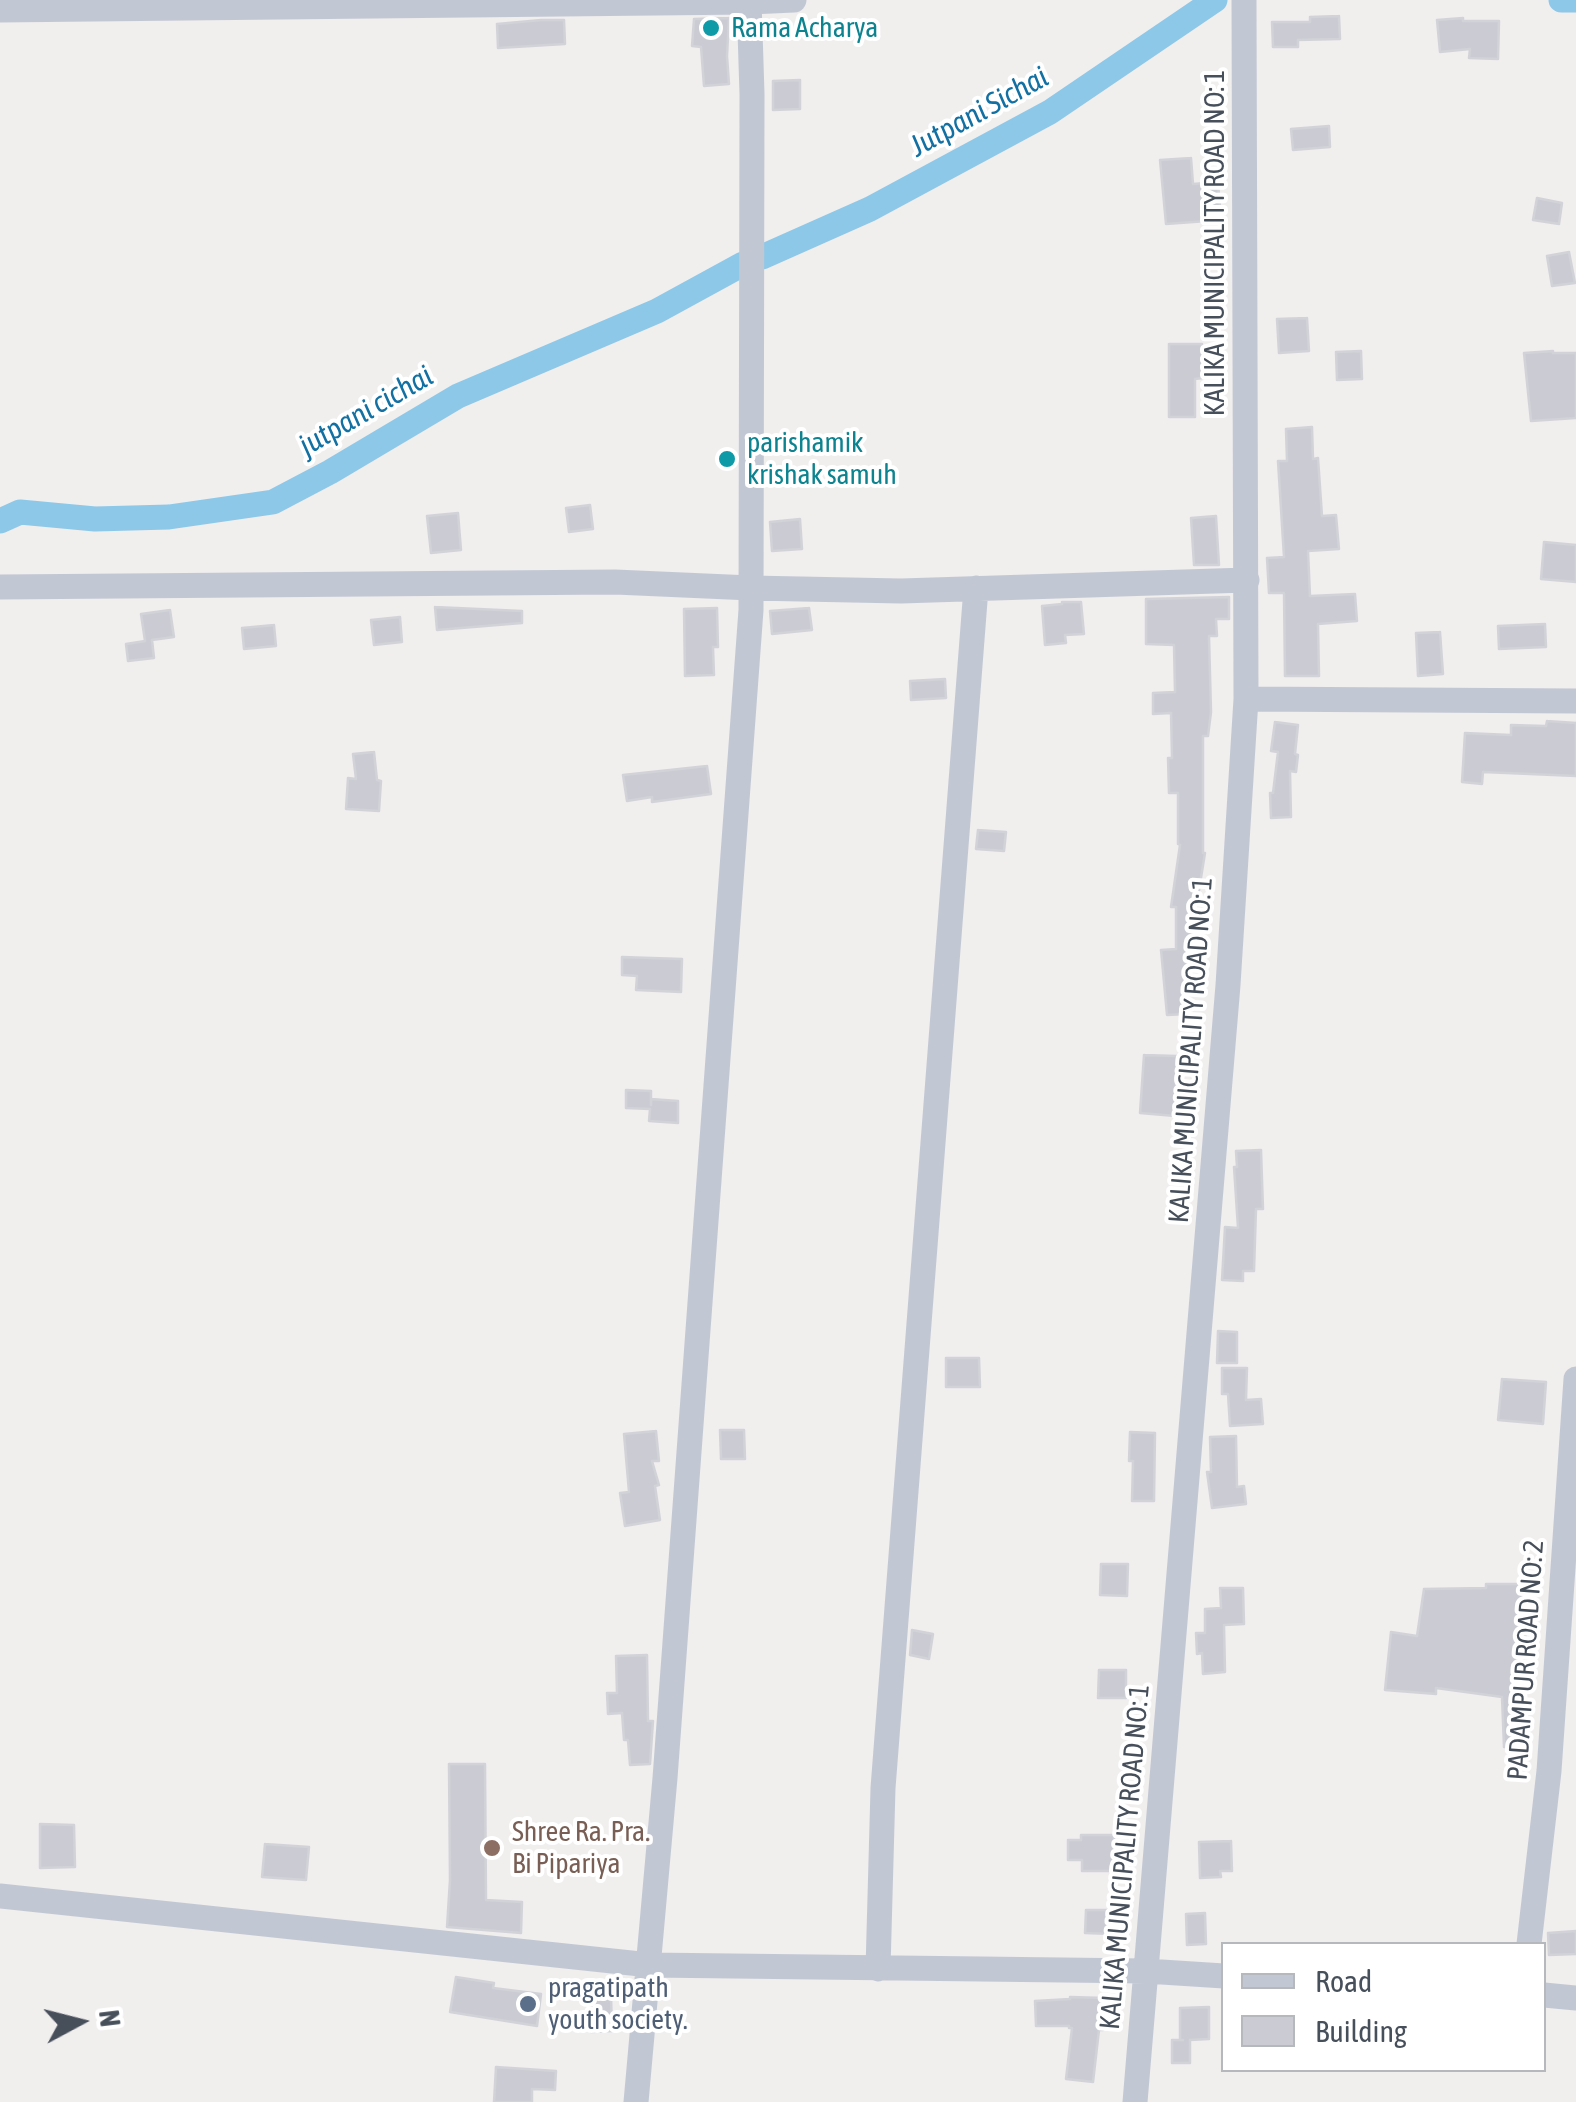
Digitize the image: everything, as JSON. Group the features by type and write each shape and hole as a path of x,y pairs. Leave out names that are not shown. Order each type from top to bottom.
{"street":[{"path":"0,10 794,0"},
{"name":"KALIKA MUNICIPALITY ROAD NO: 1","path":"1136,2102 1226,1004 1246,698 1244,0"},
{"path":"636,2102 650,1965 751,588 750,1"},
{"path":"0,586 616,582 901,591 1247,580"},
{"path":"878,1968 883,1788 976,588"},
{"path":"1246,698 1576,701"},
{"name":"PADAMPUR ROAD NO: 2","path":"1529,1942 1549,1770 1576,1379"},
{"path":"0,1896 650,1965 1146,1970 1221,1976"},
{"path":"1546,1995 1576,1998"}],"building":[{"path":"1339,16 1340,39 1298,40 1298,47 1273,47 1272,22 1310,22 1310,17"},
{"path":"729,18 729,84 704,86 701,47 692,46 694,19"},
{"path":"564,20 565,44 498,48 497,24"},
{"path":"1437,20 1499,21 1498,59 1469,58 1470,49 1440,52"},
{"path":"800,80 800,109 773,110 773,81"},
{"path":"1329,126 1330,147 1293,150 1291,129"},
{"path":"1191,158 1193,184 1218,182 1221,220 1166,224 1160,160"},
{"path":"1537,198 1562,203 1559,224 1533,220"},
{"path":"1569,252 1575,283 1552,286 1547,256"},
{"path":"1307,318 1309,351 1279,353 1277,319"},
{"path":"1169,344 1202,344 1203,378 1195,379 1195,417 1169,417"},
{"path":"1361,351 1362,379 1337,380 1336,352"},
{"path":"1524,353 1576,353 1576,418 1531,421"},
{"path":"1312,427 1322,516 1336,515 1339,549 1308,551 1310,596 1355,594 1357,621 1318,624 1319,676 1285,676 1284,593 1269,593 1267,558 1284,557 1278,461 1287,461 1286,429"},
{"path":"590,505 593,529 569,532 566,508"},
{"path":"458,513 461,550 431,553 427,516"},
{"path":"1216,516 1219,565 1194,565 1191,518"},
{"path":"800,519 802,549 772,551 770,522"},
{"path":"1544,542 1576,545 1576,582 1541,579"},
{"path":"1229,597 1229,619 1216,619 1217,636 1209,636 1211,712 1208,736 1203,736 1205,853 1194,921 1203,921 1203,944 1190,944 1189,975 1184,976 1187,1014 1167,1015 1161,950 1176,949 1176,907 1171,907 1180,845 1178,793 1169,793 1171,713 1153,714 1153,693 1175,692 1174,645 1146,644 1146,599"},
{"path":"1081,602 1084,634 1065,635 1066,643 1045,645 1042,606"},
{"path":"435,607 522,611 522,623 437,630"},
{"path":"717,608 714,675 685,676 684,609"},
{"path":"809,608 812,630 772,634 770,611"},
{"path":"170,610 174,637 152,640 154,658 128,661 126,644 145,641 141,614"},
{"path":"400,617 402,642 374,645 371,620"},
{"path":"1545,624 1546,647 1499,649 1498,626"},
{"path":"274,625 276,646 244,649 242,628"},
{"path":"1440,632 1443,674 1418,676 1416,633"},
{"path":"945,679 946,698 911,700 910,681"},
{"path":"1547,721 1576,723 1576,776 1483,772 1482,784 1462,782 1465,733 1511,735 1511,725 1546,726"},
{"path":"1275,722 1298,725 1296,772 1290,771 1291,817 1271,818 1270,793 1278,752 1271,751"},
{"path":"374,752 377,780 381,781 379,811 346,809 348,778 356,779 353,754"},
{"path":"707,766 711,794 652,802 652,797 627,801 623,775"},
{"path":"978,830 1006,832 1004,851 976,849"},
{"path":"622,957 682,959 681,992 636,990 637,976 622,975"},
{"path":"1144,1055 1177,1056 1175,1116 1140,1113"},
{"path":"626,1090 651,1091 651,1099 678,1101 678,1123 649,1121 650,1109 626,1108"},
{"path":"1261,1150 1263,1209 1256,1209 1254,1271 1243,1271 1243,1281 1222,1280 1225,1227 1238,1228 1236,1151"},
{"path":"1218,1331 1237,1332 1237,1363 1217,1363"},
{"path":"946,1358 979,1358 980,1387 946,1387"},
{"path":"1222,1368 1247,1368 1246,1400 1261,1399 1263,1424 1230,1426 1228,1394 1222,1394"},
{"path":"1502,1379 1546,1382 1543,1424 1498,1420"},
{"path":"720,1430 744,1430 745,1459 721,1459"},
{"path":"656,1431 659,1461 652,1461 659,1485 655,1486 660,1520 625,1526 620,1493 629,1492 624,1434"},
{"path":"1130,1432 1155,1433 1154,1501 1132,1501"},
{"path":"1236,1436 1237,1487 1244,1486 1246,1504 1212,1508 1207,1472 1211,1472 1210,1437"},
{"path":"1101,1564 1128,1564 1127,1596 1100,1595"},
{"path":"1486,1584 1526,1584 1525,1747 1504,1747 1502,1697 1436,1688 1436,1694 1385,1690 1391,1632 1417,1636 1424,1589 1486,1588"},
{"path":"1220,1588 1243,1588 1244,1624 1224,1625 1225,1672 1203,1674 1196,1633 1205,1633 1205,1609 1221,1608"},
{"path":"912,1630 933,1634 929,1659 910,1655"},
{"path":"647,1655 648,1721 653,1721 650,1764 630,1765 622,1713 608,1714 607,1693 617,1693 616,1656"},
{"path":"1099,1670 1126,1670 1126,1698 1098,1698"},
{"path":"449,1764 485,1764 486,1900 522,1902 521,1933 447,1927"},
{"path":"40,1824 74,1825 75,1867 40,1868"},
{"path":"1081,1835 1114,1835 1114,1871 1082,1871 1082,1860 1068,1860 1068,1840 1081,1840"},
{"path":"1231,1841 1232,1871 1220,1871 1221,1877 1200,1878 1199,1842"},
{"path":"265,1844 309,1847 306,1880 262,1877"},
{"path":"1086,1910 1112,1910 1112,1934 1085,1933"},
{"path":"1205,1913 1206,1944 1187,1945 1186,1914"},
{"path":"1576,1931 1576,1954 1549,1955 1548,1933"},
{"path":"456,1977 494,1983 493,1988 541,1994 537,2026 450,2012"},
{"path":"611,1995 612,2031 591,2032 590,1996"},
{"path":"1105,1998 1093,2082 1066,2079 1072,2028 1036,2026 1035,2001"},
{"path":"1209,2007 1209,2039 1190,2040 1190,2063 1172,2063 1172,2040 1180,2040 1180,2008"},
{"path":"496,2067 556,2071 555,2090 532,2089 532,2102 494,2102"}],"waterway":[{"name":"Jutpani Sichai","path":"762,257 870,209 1050,112 1215,0"},
{"name":"Jutpani Sichai","path":"1561,0 1576,0"},
{"name":"jutpani cichai","path":"0,521 20,512 95,519 169,517 273,502 458,396 657,311 743,264"}],"place":[{"name":"Rama Acharya","path":"711,28"},
{"name":"parishamik krishak samuh","path":"727,459"},
{"name":"Shree Ra. Pra. Bi Pipariya","path":"492,1848"},
{"name":"pragatipath youth society.","path":"528,2004"}]}
